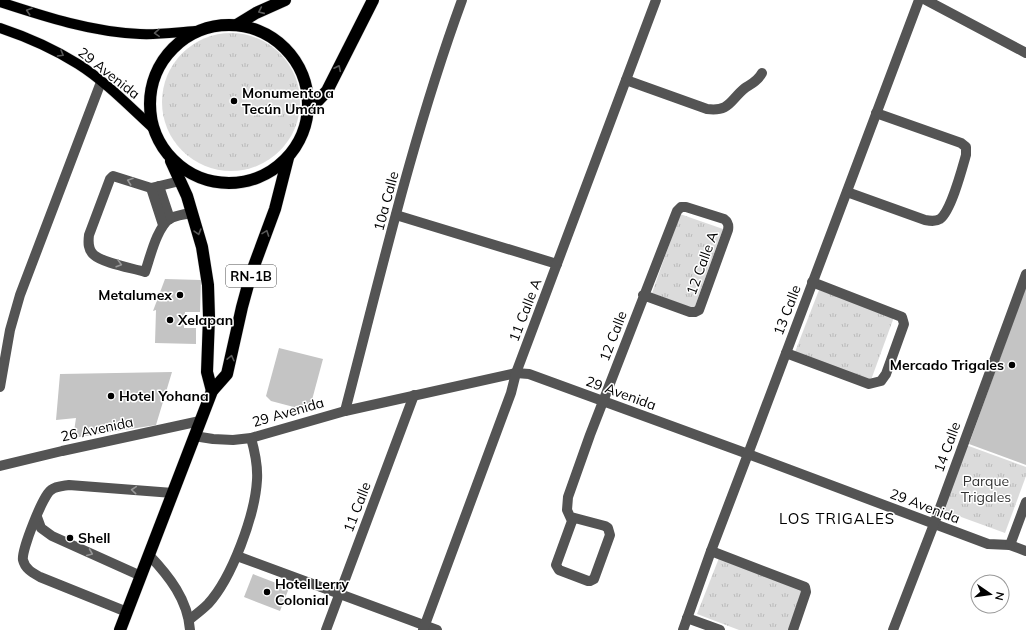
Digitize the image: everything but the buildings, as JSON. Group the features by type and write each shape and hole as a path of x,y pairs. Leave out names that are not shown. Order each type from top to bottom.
{"highway":[{"name":"RN-1B","path":"238,24 256,13 285,0"},
{"path":"308,111 327,91 372,0"},
{"name":"RN-1B","path":"120,630 212,391 227,374 251,274 275,209 288,158 303,135 308,111 307,86 298,64 282,44 262,31 238,24 211,26 196,31 180,41 167,54 154,77 149,102 153,128 159,143 169,157 180,181 192,213 202,247 208,284 209,317 207,372 212,391"},
{"name":"RN-1B","path":"169,157 190,174 215,183 242,183 267,174 288,158"}],"main road":[{"name":"29 Avenida","path":"0,2 84,27 141,34 196,31"},
{"name":"29 Avenida","path":"0,28 51,49 79,65 101,82 153,128"}],"street":[{"name":"10a Calle","path":"345,411 396,215 431,90 462,0"},
{"name":"11 Calle A","path":"424,628 511,393 516,373 656,0"},
{"name":"13 Calle","path":"683,630 711,551 919,0"},
{"path":"926,0 1026,53"},
{"path":"626,80 707,109 715,110 723,108 735,99 743,90 756,81 762,73"},
{"path":"0,387 10,330 20,295 101,82"},
{"path":"847,192 925,220 932,221 940,219 946,213 950,204 966,156 966,147 961,143 876,113"},
{"path":"180,181 155,187 114,176 110,179 89,235 89,249 94,255 101,259 145,272 166,222 175,216 192,213"},
{"path":"155,187 166,222"},
{"name":"12 Calle A","path":"643,295 690,312 697,311 700,308 729,225 724,219 686,207 681,207"},
{"name":"12 Calle","path":"571,517 605,526 609,530 610,535 592,581 588,581 559,570 557,567 556,563 571,522 571,517 567,506 568,497 643,295 675,215 681,207"},
{"path":"396,215 557,264"},
{"name":"14 Calle","path":"893,630 934,524 1026,274"},
{"path":"786,353 869,384 881,381 886,374 904,324 900,316 812,282"},
{"name":"29 Avenida","path":"194,436 233,440 251,438 345,411 414,394 516,373 529,374 988,544 1010,545 1026,551"},
{"name":"11 Calle","path":"326,630 414,394"},
{"name":"26 Avenida","path":"0,466 200,421"},
{"path":"190,625 208,604 222,584 237,556 254,500 257,480 256,458 251,438"},
{"path":"127,612 30,572 23,560 24,551 36,517 44,498 50,490 58,486 69,485 173,493"},
{"path":"1010,545 1026,502"},
{"path":"36,517 41,528 52,536 141,576"},
{"path":"711,551 805,587 806,592 793,630"},
{"path":"149,555 168,575 181,597 190,625"},
{"path":"237,556 340,594 424,628 437,630"},
{"path":"687,618 720,630"}],"green space":[{"path":"238,33 258,38 270,44 285,58 295,75 299,88 299,116 295,129 289,141 275,156 258,166 245,170 224,171 204,166 192,160 177,146 167,129 163,116 162,95 167,75 173,63 187,48 204,38 217,34"},
{"path":"680,214 723,229 694,309 652,293"},
{"path":"819,290 894,317 871,380 795,352"},
{"name":"Parque Trigales","path":"966,445 1026,467 1026,476 1005,533 942,510"},
{"path":"719,558 804,590 789,630 739,630 697,614"}],"place":[{"name":"Monumento a Tecún Umán","path":"234,101"},
{"name":"Metalumex","path":"180,295"},
{"name":"Xelapan","path":"170,320"},
{"name":"Mercado Trigales","path":"1012,365"},
{"name":"Hotel Yohana","path":"111,396"},
{"name":"Shell","path":"70,538"},
{"name":"Hotel Lerry Colonial","path":"267,592"}],"district":[{"name":"LOS TRIGALES","path":"837,518"}]}
